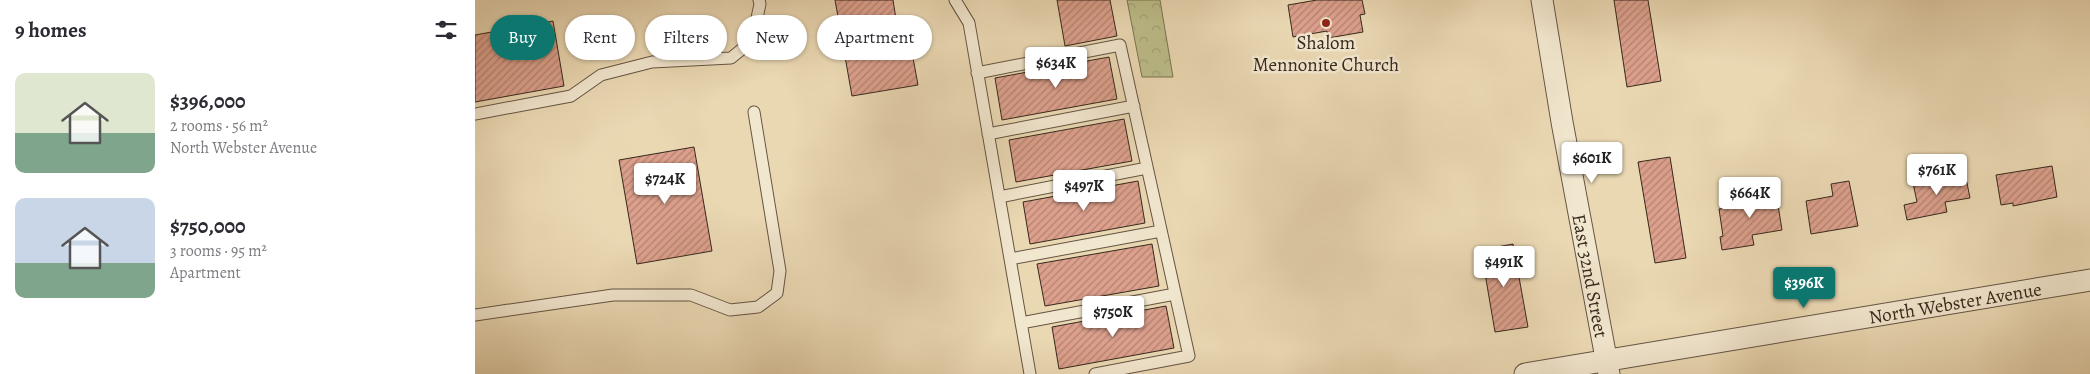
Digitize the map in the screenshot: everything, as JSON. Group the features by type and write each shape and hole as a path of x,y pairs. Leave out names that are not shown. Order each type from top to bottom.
{"street":[{"name":"East 32nd Street","path":"1542,0 1562,122 1608,367"},
{"name":"North Webster Avenue","path":"1525,374 1608,367 2090,280"}],"lane":[{"path":"475,114 571,96 601,75 653,62 731,58 752,41 760,4 759,0"},
{"path":"955,0 969,23 1029,374"},
{"path":"977,73 1120,45 1189,356 1123,371 1095,374"},
{"path":"988,134 1134,106"},
{"path":"475,315 613,295 691,295 730,310 759,307 777,293 780,271 754,112"},
{"path":"999,197 1147,168"},
{"path":"1010,260 1161,231"},
{"path":"1021,324 1175,294"}],"green space":[{"path":"1127,0 1160,0 1173,77 1142,77"}],"building":[{"path":"835,0 893,0 895,15 838,15"},
{"path":"1057,0 1110,0 1117,36 1065,46"},
{"name":"Shalom Mennonite Church","path":"1317,0 1362,0 1365,14 1360,15 1363,32 1328,38 1327,31 1293,37 1288,5"},
{"path":"1614,0 1648,0 1661,81 1627,87"},
{"path":"490,32 490,60 555,60 555,33 564,86 475,102 475,35"},
{"path":"1109,57 1117,99 1002,120 995,78"},
{"path":"846,60 913,60 918,85 852,96"},
{"path":"1124,119 1132,161 1016,182 1009,140"},
{"path":"694,147 712,251 637,264 619,160"},
{"path":"1670,157 1686,258 1655,263 1638,162"},
{"path":"2052,166 2057,197 2013,206 2013,203 2001,205 1996,175"},
{"path":"1965,173 1970,198 1945,202 1947,212 1907,220 1904,205 1917,202 1913,183"},
{"path":"1138,181 1145,223 1030,244 1023,202"},
{"path":"1849,181 1858,226 1811,234 1806,201 1833,196 1831,184"},
{"path":"1768,185 1770,200 1777,199 1782,230 1752,235 1754,245 1722,250 1720,237 1723,236 1719,209 1745,205 1742,189"},
{"path":"1152,244 1159,286 1045,306 1037,264"},
{"path":"1513,244 1528,327 1495,332 1481,250"},
{"path":"1166,306 1174,348 1059,369 1052,327"}],"place":[{"name":"Shalom Mennonite Church","path":"1326,23"}]}
